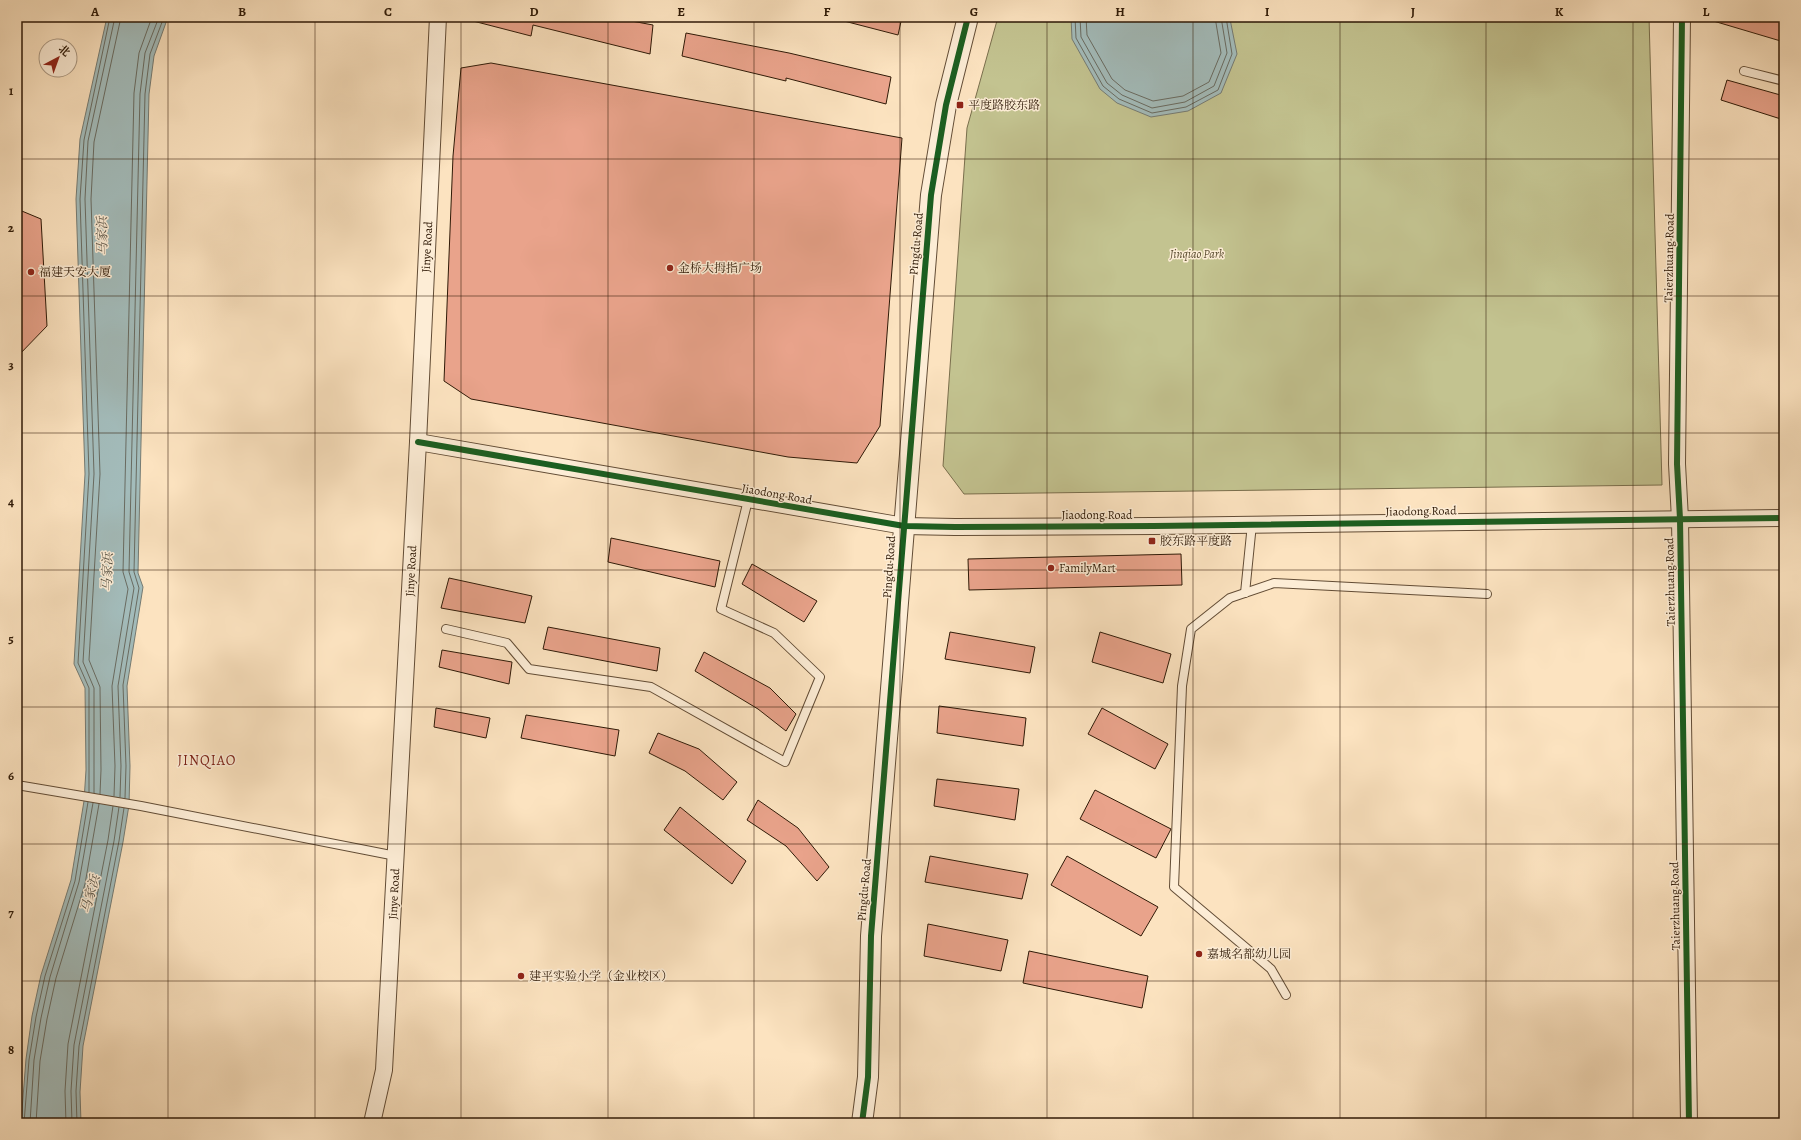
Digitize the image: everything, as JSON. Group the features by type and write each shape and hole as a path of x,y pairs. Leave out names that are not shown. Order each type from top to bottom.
{"street":[{"name":"Jinye Road","path":"372,1123 384,1070 418,442 438,17"},
{"name":"Pingdu Road","path":"862,1123 868,1077 871,936 931,195 946,105 968,17"},
{"name":"Taierzhuang Road","path":"1682,17 1677,464 1680,519 1689,1123"},
{"name":"Jiaodong Road","path":"418,442 904,526 971,527 1784,518"}],"lane":[{"path":"1744,71 1784,81"},
{"path":"446,629 507,643 529,669 651,687 786,762 820,677 774,634 721,609 748,500"},
{"path":"1245,593 1252,524"},
{"path":"1286,995 1271,969 1174,887 1182,686 1191,629 1230,598 1274,583 1487,594"},
{"path":"17,785 141,806 396,856"}],"green space":[{"name":"Jinqiao Park","path":"998,17 1649,17 1662,485 964,494 943,466 967,128"}],"water":[{"name":"马家浜","path":"107,17 168,17 154,56 149,94 138,573 143,587 127,686 130,766 129,805 83,1046 80,1092 81,1123 21,1123 26,1059 32,1016 41,975 71,880 84,801 86,770 85,688 74,664 85,474 76,199 80,139"},
{"path":"1071,17 1231,17 1230,19 1237,54 1221,93 1188,111 1151,117 1117,103 1100,89 1072,39"}],"building":[{"path":"474,17 610,17 653,25 650,54 533,25 531,36 473,21"},
{"path":"845,17 902,17 898,35 844,21"},
{"path":"1710,17 1776,17 1784,19 1784,42 1710,20"},
{"path":"686,33 789,53 891,77 886,104 786,78 786,81 682,56"},
{"name":"金桥大拇指广场","path":"491,63 902,138 880,426 857,463 788,457 471,399 444,381 453,156 461,68"},
{"path":"1727,80 1784,96 1784,120 1721,100"},
{"name":"福建天安大厦","path":"17,209 41,219 47,326 17,357"},
{"path":"611,538 720,561 715,587 608,562"},
{"path":"1181,554 1182,585 969,590 968,559"},
{"path":"752,564 817,601 804,622 742,584"},
{"path":"449,578 532,596 525,623 441,608"},
{"path":"548,627 660,648 657,671 543,649"},
{"path":"950,632 1035,647 1030,673 945,659"},
{"path":"1100,632 1171,654 1163,683 1092,662"},
{"path":"442,650 512,662 509,684 439,667"},
{"path":"704,652 770,688 796,714 786,731 758,709 695,671"},
{"path":"939,706 1026,718 1023,746 937,733"},
{"path":"436,708 490,718 486,738 434,727"},
{"path":"1102,708 1168,744 1155,769 1088,734"},
{"path":"526,715 619,730 615,756 521,738"},
{"path":"658,733 699,749 737,782 723,800 685,771 649,753"},
{"path":"937,779 1019,789 1015,820 934,806"},
{"path":"1095,790 1171,829 1156,858 1080,819"},
{"path":"758,800 798,828 829,867 817,881 786,846 747,820"},
{"path":"680,807 746,861 732,884 664,830"},
{"path":"930,856 1028,874 1022,899 925,882"},
{"path":"1067,856 1158,907 1141,936 1051,885"},
{"path":"928,924 1008,940 1001,971 924,956"},
{"path":"1029,951 1148,976 1142,1008 1023,983"}],"cycle path":[{"path":"862,1123 868,1077 871,936 931,195 946,105 968,17"},
{"path":"1682,17 1677,464 1680,519 1689,1123"},
{"path":"418,442 904,526 1154,526 1784,518"}],"place":[{"name":"平度路胶东路","path":"960,105"},
{"name":"金桥大拇指广场","path":"670,268"},
{"name":"福建天安大厦","path":"31,272"},
{"name":"胶东路平度路","path":"1152,541"},
{"name":"FamilyMart","path":"1051,568"},
{"name":"嘉城名都幼儿园","path":"1199,954"},
{"name":"建平实验小学（金业校区）","path":"521,976"}],"district":[{"name":"JINQIAO","path":"207,760"}]}
